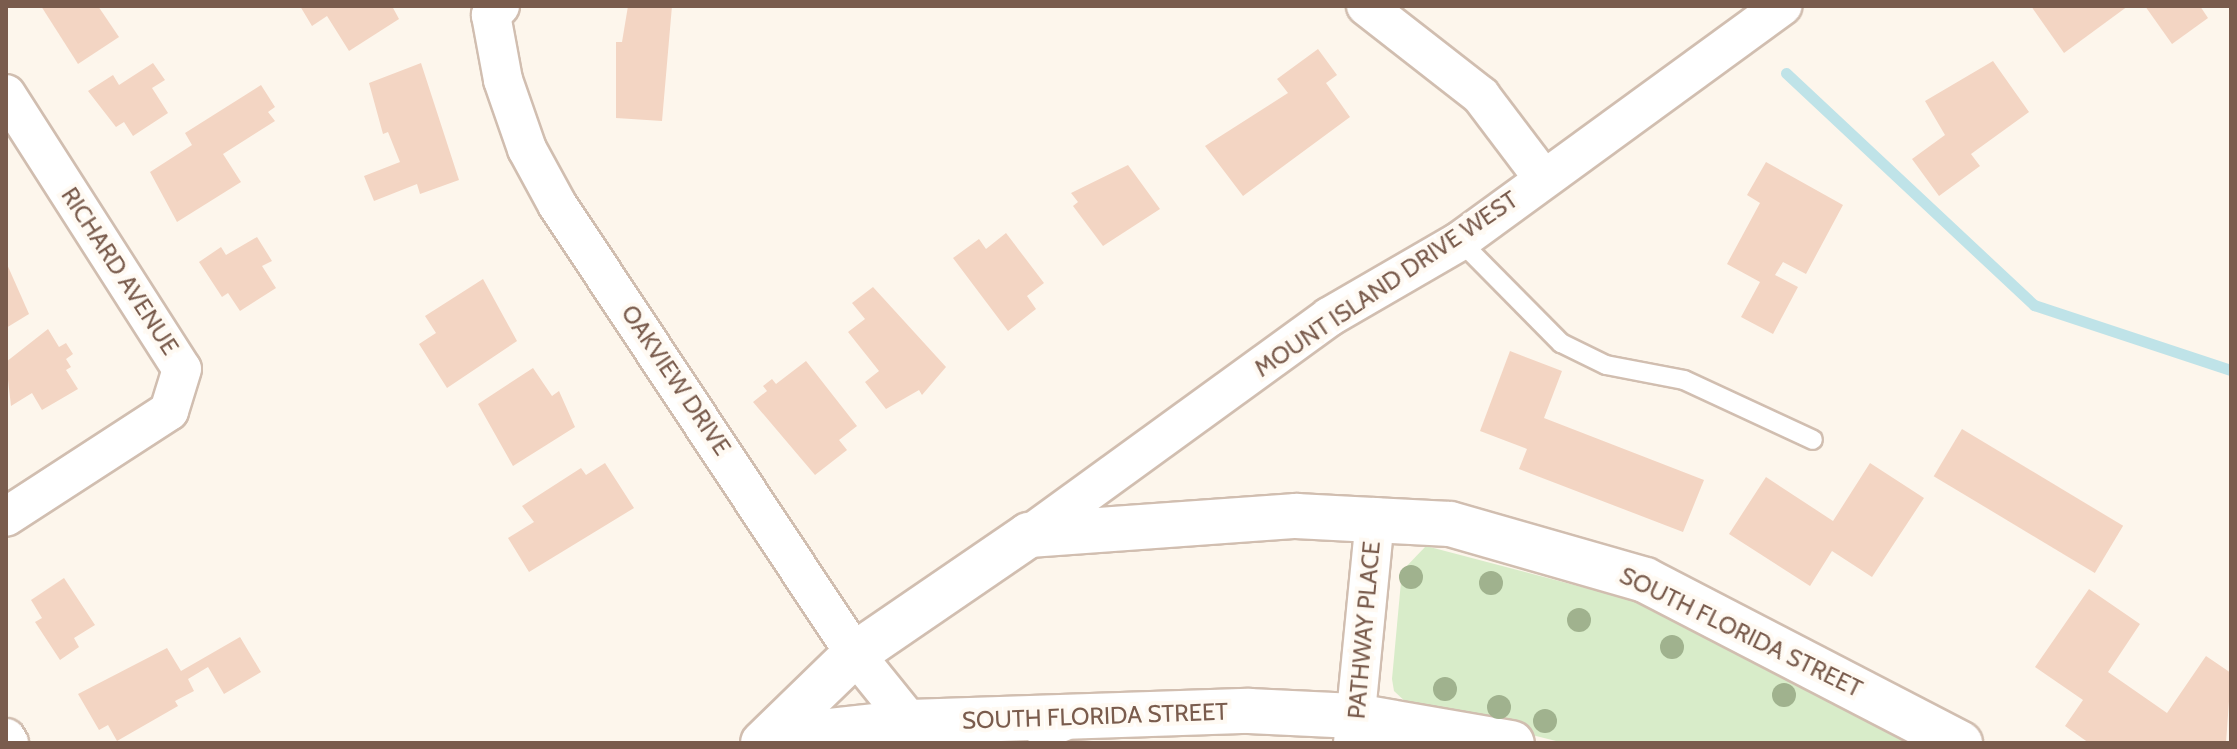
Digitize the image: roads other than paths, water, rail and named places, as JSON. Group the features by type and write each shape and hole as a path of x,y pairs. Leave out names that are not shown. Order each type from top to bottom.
{"street":[{"path":"1366,6 1481,96 1543,178"},
{"name":"MOUNT ISLAND DRIVE WEST","path":"1029,535 1329,317 1460,241 1782,6"},
{"name":"OAKVIEW DRIVE","path":"493,9 503,80 527,149 557,204 855,654 910,722"},
{"name":"RICHARD AVENUE","path":"6,94 182,369 169,411 6,517"},
{"name":"SOUTH FLORIDA STREET","path":"771,741 855,654 1029,535 1213,518 1375,517 1480,531 1645,580 1960,743"},
{"name":"PATHWAY PLACE","path":"1354,730 1375,517"},
{"name":"SOUTH FLORIDA STREET","path":"771,741 910,722 1106,715 1512,743"}],"lane":[{"path":"1460,241 1561,343 1606,365 1684,380 1813,440"},
{"path":"1037,743 1106,715"}],"waterway":[{"path":"1786,73 2034,305 2231,370"}]}
